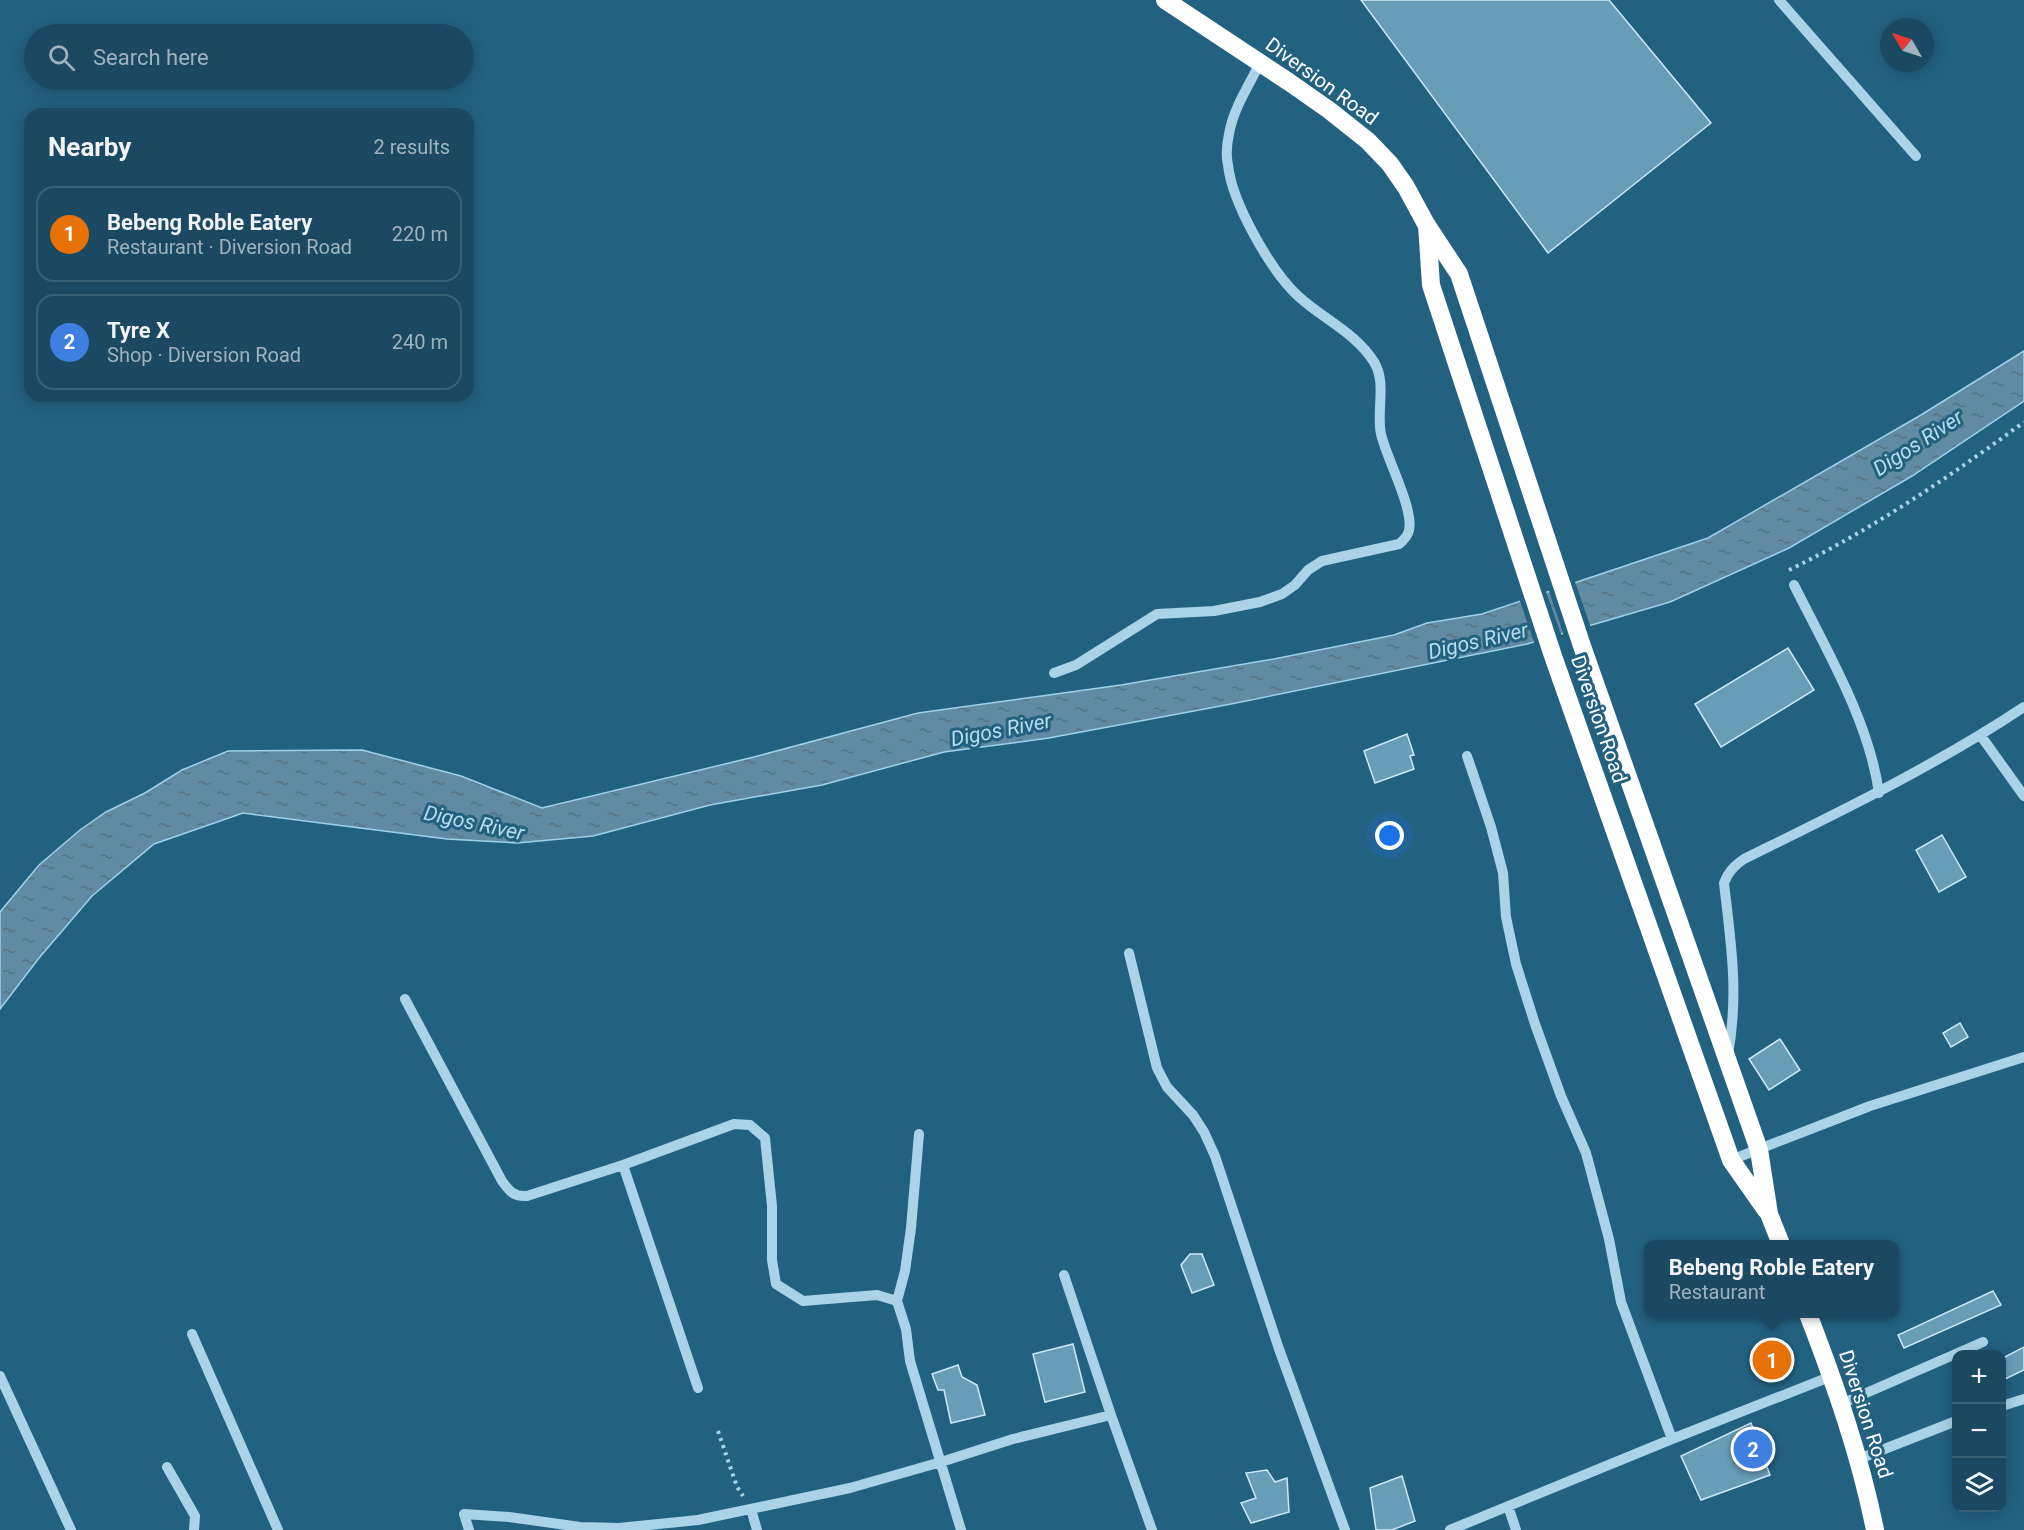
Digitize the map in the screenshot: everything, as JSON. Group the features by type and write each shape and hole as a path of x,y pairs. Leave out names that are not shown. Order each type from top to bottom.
{"highway":[{"name":"Diversion Road","path":"1165,0 1329,110 1368,141 1390,164 1406,187 1426,224 1459,274 1546,541 1759,1150 1769,1214 1779,1240"},
{"name":"Diversion Road","path":"1426,224 1431,285 1553,656 1731,1160 1769,1214"},
{"name":"Diversion Road","path":"1810,1318 1832,1376 1859,1459 1875,1530"}],"street":[{"path":"1779,0 1916,156"},
{"path":"1054,673 1076,665 1157,614 1214,611 1260,602 1282,594 1295,585 1308,570 1322,561 1399,544 1405,540 1410,529 1407,510 1381,435 1379,374 1375,364 1348,334 1300,298 1276,272 1234,192 1227,165 1229,134 1236,110 1260,63"},
{"path":"1794,585 1863,731 1879,793"},
{"path":"1727,1058 1733,1026 1735,995 1724,883 1733,866 1744,858 1879,793 1981,736 2024,707"},
{"path":"1981,736 2024,796"},
{"path":"1467,756 1491,827 1503,873 1506,916 1516,964 1561,1096 1586,1153 1609,1239 1621,1302 1672,1438"},
{"path":"1130,953 1157,1068 1167,1087 1193,1115 1215,1156 1279,1349 1345,1530"},
{"path":"405,999 510,1192 519,1196 527,1196 623,1165 734,1124 750,1125 765,1137 771,1206 772,1260 776,1284 803,1301 877,1295 897,1300"},
{"path":"1731,1160 1870,1106 2024,1057"},
{"path":"919,1134 911,1228 905,1271 897,1300 906,1329 910,1361 961,1530"},
{"path":"623,1165 698,1388"},
{"path":"1064,1275 1152,1530"},
{"path":"192,1334 278,1530"},
{"path":"1841,1404 1983,1342"},
{"path":"0,1376 71,1530"},
{"path":"1450,1530 1672,1438 1832,1376"},
{"path":"2006,1404 2024,1399"},
{"path":"469,1530 464,1514 509,1517 580,1527 619,1528 698,1520 850,1488 1013,1439 1111,1415"},
{"path":"1859,1459 1952,1423"},
{"path":"167,1467 195,1516 194,1530"},
{"path":"1508,1506 1516,1530"},
{"path":"751,1509 757,1530"}],"path":[{"path":"1788,571 1834,549 1931,489 2024,422"},
{"path":"718,1431 737,1487 751,1509"}],"water":[{"name":"Digos River","path":"2024,351 2024,401 1912,476 1789,548 1670,602 1527,644 1049,738 944,752 822,785 710,805 593,836 517,843 447,839 243,813 154,844 92,896 39,958 0,1009 0,912 39,865 80,830 106,812 145,793 182,770 228,751 362,750 461,776 542,808 754,757 918,713 1121,685 1274,659 1394,635 1427,623 1482,614 1708,538 1921,415"}],"pier":[{"path":"1574,579 1591,628 1564,636 1548,588"},
{"path":"1545,589 1562,637 1535,645 1519,598"}],"building":[{"path":"1361,0 1609,0 1711,123 1548,253"},
{"path":"1788,648 1814,690 1721,747 1695,704"},
{"path":"1407,734 1414,755 1410,756 1414,769 1375,783 1364,751"},
{"path":"1942,835 1966,877 1939,892 1916,850"},
{"path":"1960,1023 1968,1037 1951,1047 1943,1033"},
{"path":"1780,1039 1800,1070 1769,1090 1749,1059"},
{"path":"1190,1254 1202,1254 1214,1285 1192,1293 1181,1265"},
{"path":"1993,1291 2001,1305 1904,1348 1898,1335"},
{"path":"1073,1344 1085,1392 1045,1402 1033,1354"},
{"path":"2024,1347 2024,1370 2006,1379 2006,1356"},
{"path":"958,1365 962,1377 977,1385 985,1415 951,1423 944,1390 938,1390 932,1374"},
{"path":"1751,1423 1770,1475 1701,1500 1681,1456"},
{"path":"1267,1470 1275,1482 1287,1478 1289,1512 1251,1523 1241,1503 1256,1498 1246,1473"},
{"path":"1402,1476 1415,1521 1392,1530 1376,1530 1370,1488"}],"place":[{"name":"Bebeng Roble Eatery","path":"1772,1360"},
{"name":"Tyre X","path":"1753,1449"}]}
